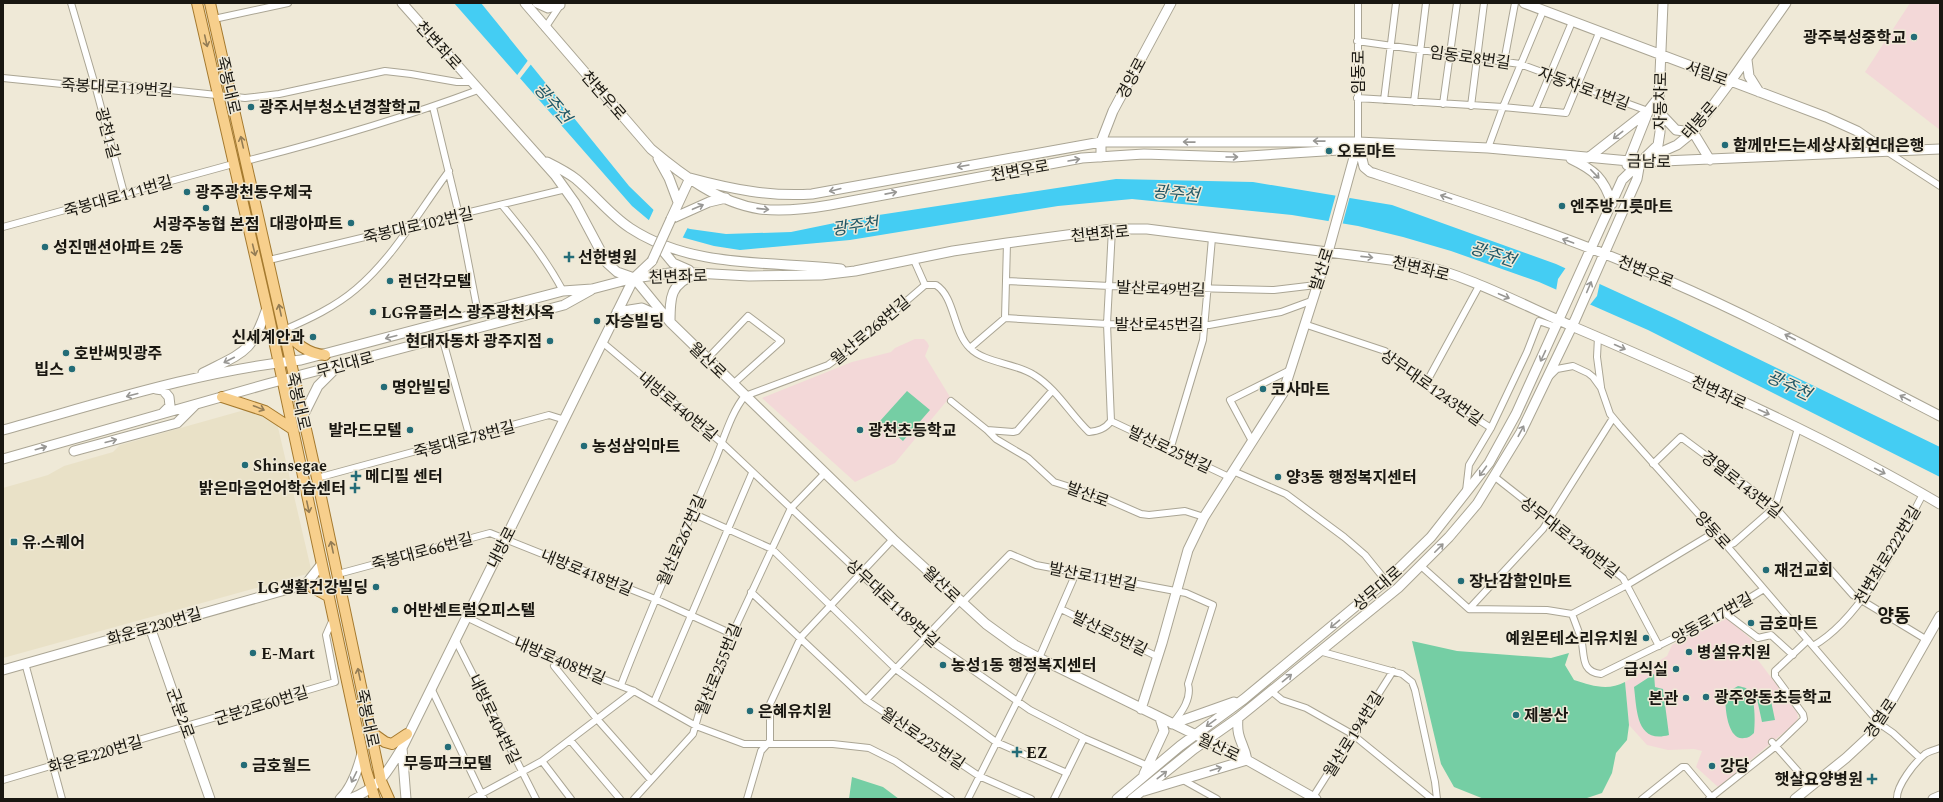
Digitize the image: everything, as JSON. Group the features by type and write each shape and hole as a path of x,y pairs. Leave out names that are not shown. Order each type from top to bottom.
{"main road":[{"name":"죽봉대로","path":"197,3 267,308 291,428 350,690 362,752 373,794"},
{"name":"죽봉대로","path":"210,3 317,478 382,785 389,799"},
{"path":"284,330 303,348 314,354 325,355"},
{"path":"222,397 265,411 291,428"},
{"path":"306,584 328,596"},
{"path":"371,732 385,742 392,744 407,734"}],"street":[{"name":"광천1길","path":"70,3 95,85 124,193"},
{"path":"214,19 288,3"},
{"name":"천변좌로","path":"402,3 566,189 607,263 617,272 634,278 662,273 797,276 855,271 913,258 1007,243 1112,229 1146,230 1417,264 1452,274 1559,320 1573,322 1598,337 1798,428 1940,504"},
{"name":"천변우로","path":"525,3 651,149 690,178 726,198 759,209 802,210 1082,158 1144,154 1242,157 1339,150 1358,142"},
{"path":"537,3 548,8 561,4"},
{"name":"경양로","path":"1101,157 1101,142 1113,111 1171,3"},
{"name":"임동로","path":"1358,3 1358,142"},
{"path":"1443,104 1457,3"},
{"path":"1471,106 1484,3"},
{"path":"1504,62 1514,3"},
{"name":"서림로","path":"1524,3 1599,33 1732,81 1832,120 1857,131 1886,151"},
{"name":"자동차로","path":"1658,3 1658,27 1661,56"},
{"name":"자동차로","path":"1640,162 1658,145 1660,132 1659,97 1663,3"},
{"name":"태봉로","path":"1640,162 1677,145 1693,132 1732,81 1786,3"},
{"path":"545,28 561,4"},
{"path":"1384,100 1396,5"},
{"name":"임동로8번길","path":"1414,102 1425,5"},
{"path":"1488,148 1520,64 1543,11"},
{"path":"1534,110 1572,22"},
{"path":"1358,98 1503,107 1566,113 1576,84 1599,33"},
{"name":"임동로8번길","path":"1357,41 1520,64"},
{"path":"1747,60 1749,76 1759,92"},
{"name":"자동차로1번길","path":"1520,64 1648,111"},
{"name":"죽봉대로119번길","path":"3,78 72,85 113,84 245,98 264,96 385,71 457,82 471,82"},
{"path":"246,161 433,107 478,90"},
{"path":"1588,158 1648,111 1659,97"},
{"path":"433,107 459,215 478,313"},
{"path":"1590,249 1612,204 1648,111"},
{"path":"1660,113 1676,130 1693,132 1710,160"},
{"name":"천변우로","path":"690,178 722,186 772,195 812,194 1101,142 1358,142"},
{"name":"천변우로","path":"1358,142 1364,168 1370,172 1455,200 1590,249 1670,281 1774,329 1940,416"},
{"name":"금남로","path":"1358,142 1488,148 1640,162 1938,149"},
{"name":"발산로","path":"1141,709 1158,657 1188,550 1204,516 1282,393 1328,252 1348,173 1358,142"},
{"path":"651,149 662,164 678,202"},
{"path":"1886,151 1940,186"},
{"path":"1566,156 1594,172 1605,185 1612,204"},
{"name":"천변좌로","path":"539,157 575,179 630,228 644,236 680,250 753,264 817,267 855,271"},
{"path":"1622,180 1640,162"},
{"path":"1603,254 1637,179 1640,162"},
{"name":"죽봉대로111번길","path":"3,227 233,164"},
{"path":"284,330 323,311 355,290 385,260 449,171"},
{"path":"690,178 659,246 673,263 679,267 698,273"},
{"name":"죽봉대로102번길","path":"269,260 502,206 566,189"},
{"path":"671,219 709,202 726,198"},
{"path":"502,206 536,246 552,269 563,290"},
{"path":"913,258 925,285 936,285 944,292 961,335 970,348 979,354 1034,374 1052,391 1089,432 1098,431 1108,426 1111,421 1107,324 1112,229"},
{"path":"1170,450 1203,340 1212,238"},
{"path":"970,348 1005,318 1007,243"},
{"name":"무진대로","path":"3,430 197,377 325,355 563,290 592,289 634,278 652,261 659,246"},
{"name":"상무대로","path":"1117,799 1194,735 1244,698 1386,581 1431,537 1466,495 1489,463 1516,414 1590,249"},
{"name":"상무대로","path":"1135,796 1238,718 1398,588 1449,537 1477,504 1495,477 1521,432 1573,322 1603,254"},
{"path":"617,312 642,308 652,311 670,322 671,296 675,288 685,280 698,273"},
{"name":"내방로","path":"382,785 402,748 407,734 565,420 634,278"},
{"name":"월산로","path":"634,278 670,322 745,396 893,539 961,602 1006,639 1039,658 1247,760 1315,798"},
{"name":"발산로49번길","path":"1006,281 1110,286 1274,290 1316,285"},
{"name":"월산로268번길","path":"745,396 828,365 854,346 925,285"},
{"path":"1425,385 1479,286"},
{"name":"무진대로","path":"3,459 162,413 564,305 592,289"},
{"name":"발산로45번길","path":"1005,318 1107,324 1205,325 1269,314 1311,301"},
{"path":"197,377 246,350 256,337 267,308"},
{"path":"707,359 748,316 781,342 734,384"},
{"path":"1466,495 1469,465 1491,428 1527,352 1539,321 1559,320"},
{"name":"상무대로1243번길","path":"1304,324 1385,351 1425,385 1491,428"},
{"path":"442,337 470,438"},
{"path":"1598,337 1597,357 1601,388"},
{"name":"내방로440번길","path":"602,342 723,444 752,473 791,508"},
{"name":"양동로","path":"1544,383 1557,369 1573,366 1588,373 1601,388 1606,406 1613,418 1715,532 1880,724 1893,732 1920,758"},
{"path":"303,416 318,386 337,367"},
{"path":"1252,441 1230,400 1290,370"},
{"path":"156,389 163,390 169,397 170,406 162,413"},
{"path":"987,430 1007,432 1017,431 1052,391"},
{"name":"월산로267번길","path":"620,685 655,598 723,444 738,404 745,396"},
{"name":"발산로","path":"951,401 996,439 1028,458 1054,482 1102,497 1149,516 1185,511 1204,516"},
{"path":"74,451 177,423 197,404"},
{"name":"죽봉대로78번길","path":"317,478 470,438 549,415 565,420"},
{"path":"1469,609 1503,570 1537,536 1613,418"},
{"name":"발산로25번길","path":"1111,421 1170,450 1286,494 1338,532 1365,555 1386,581"},
{"path":"1727,546 1734,543 1776,507 1798,428"},
{"name":"경열로143번길","path":"1654,464 1682,437 1776,507 1845,587 1860,601 1926,640"},
{"path":"654,702 752,473"},
{"name":"월산로255번길","path":"634,799 693,734 699,713 732,634 791,508 825,473"},
{"name":"상무대로1240번길","path":"1495,477 1623,578 1659,646"},
{"name":"천변좌로222번길","path":"1813,646 1825,640 1847,619 1885,564 1923,494"},
{"name":"상무대로1189번길","path":"791,508 927,638 1016,702 1084,738 1148,766"},
{"path":"692,513 772,549 897,670 996,742 1067,773"},
{"path":"1421,566 1469,609 1548,610 1572,614 1627,585 1715,532"},
{"name":"죽봉대로66번길","path":"338,574 490,533 506,538"},
{"name":"내방로418번길","path":"506,538 655,598 732,634"},
{"path":"747,799 761,751 770,740 770,704 801,637 859,573 893,539"},
{"name":"발산로11번길","path":"961,602 1010,554 1036,565 1177,592"},
{"path":"306,584 321,565"},
{"name":"월산로225번길","path":"968,799 1039,658 1076,573"},
{"name":"화운로230번길","path":"3,670 150,627 306,584"},
{"name":"양동로17번길","path":"1572,614 1581,638 1584,664 1588,670 1594,673 1604,674 1725,613 1764,589"},
{"name":"월산로225번길","path":"751,592 801,637 866,700 979,776 1031,799"},
{"path":"1172,724 1183,711 1190,690 1188,684 1213,605 1186,593 1177,592"},
{"path":"866,700 897,670 961,602"},
{"name":"발산로5번길","path":"1061,609 1158,657"},
{"path":"1725,613 1758,638 1771,635 1793,655"},
{"name":"경열로","path":"1795,799 1865,742 1880,724 1940,616"},
{"path":"333,617 326,635 335,682 350,690"},
{"name":"내방로408번길","path":"466,617 559,662 634,691 696,726 744,744 833,744 869,748 895,761 951,799"},
{"name":"군분2로","path":"150,627 210,799"},
{"name":"내방로404번길","path":"455,639 521,773 536,799"},
{"path":"1642,799 1682,767 1686,767 1711,798 1804,719 1803,714 1775,676 1775,671 1808,640"},
{"path":"1319,651 1393,671 1402,674 1412,682 1435,782 1437,799"},
{"path":"559,662 554,666 651,780"},
{"path":"25,664 62,799"},
{"name":"월산로194번길","path":"1315,798 1352,734 1393,671"},
{"name":"군분2로60번길","path":"186,728 335,682"},
{"path":"431,688 482,797"},
{"path":"472,799 482,797 542,761 634,691"},
{"path":"1271,691 1282,700 1306,708 1352,734 1432,799"},
{"path":"1172,724 1244,698"},
{"path":"1142,778 1164,731 1160,718"},
{"path":"1135,796 1247,760 1237,731 1238,718"},
{"name":"화운로220번길","path":"3,780 186,728"},
{"path":"1054,799 1084,738"},
{"path":"570,740 620,799"},
{"path":"1774,744 1811,786"},
{"path":"402,748 406,799"},
{"path":"1897,799 1899,786 1920,758 1927,752 1940,748"},
{"path":"340,799 344,795 358,768 362,752"},
{"path":"542,761 571,799"},
{"path":"1183,780 1217,799"},
{"path":"353,799 373,794 382,785"},
{"path":"350,799 373,794"},
{"path":"1933,799 1940,796"}],"shaded area":[{"name":"광주북성중학교","path":"1910,3 1940,3 1940,130 1865,72"},
{"name":"광천초등학교","path":"915,339 924,339 927,342 929,346 925,356 950,397 895,463 855,482 762,398 852,362 891,352 895,348"},
{"path":"248,409 257,410 277,423 311,569 307,574 3,658 3,488 48,475 64,466 113,452 120,445"},
{"name":"광주양동초등학교","path":"1727,618 1753,641 1749,648 1797,712 1798,718 1794,724 1718,787 1696,767 1702,751 1694,749 1668,750 1647,745 1629,725 1625,682 1667,656 1672,645 1717,621"}],"green space":[{"path":"907,391 930,410 903,441 880,421"},
{"path":"1412,641 1457,651 1551,658 1569,653 1565,665 1574,680 1600,687 1619,685 1625,682 1629,725 1627,740 1616,753 1612,773 1602,793 1584,799 1484,799 1454,787 1441,764"},
{"path":"1654,674 1655,687 1663,689 1669,735 1650,735 1644,730 1638,715 1634,687"},
{"path":"1738,686 1744,687 1750,692 1755,716 1754,733 1745,738 1738,737 1734,734 1730,728 1726,713 1726,693"},
{"path":"1770,696 1775,720 1762,722 1757,699"},
{"path":"852,777 883,787 899,799 849,799"}],"water":[{"name":"광주천","path":"454,3 481,3 629,186 665,221 690,229 726,234 791,232 859,218 1116,179 1253,182 1392,205 1556,264 1674,318 1940,447 1940,477 1648,330 1539,282 1451,251 1358,226 1292,215 1132,199 1058,206 850,240 740,250 714,246 663,232 632,206"}],"pier":[{"path":"529,59 532,63 518,81 515,78"},
{"path":"1336,194 1350,196 1342,226 1328,223"},
{"path":"654,209 667,219 688,227 682,239 663,234 648,222"},
{"path":"1567,266 1600,282 1597,296 1589,306 1556,291 1558,279"}],"place":[{"name":"광주북성중학교","path":"1914,37"},
{"name":"광주서부청소년경찰학교","path":"251,107"},
{"name":"함께만드는세상사회연대은행","path":"1725,145"},
{"name":"오토마트","path":"1329,151"},
{"name":"광주광천동우체국","path":"187,192"},
{"name":"엔주방그릇마트","path":"1562,206"},
{"name":"서광주농협 본점","path":"206,208"},
{"name":"대광아파트","path":"351,223"},
{"name":"성진맨션아파트 2동","path":"45,247"},
{"name":"선한병원","path":"569,257"},
{"name":"런던각모텔","path":"390,281"},
{"name":"LG유플러스 광주광천사옥","path":"373,312"},
{"name":"자승빌딩","path":"597,321"},
{"name":"신세계안과","path":"313,337"},
{"name":"현대자동차 광주지점","path":"550,341"},
{"name":"호반써밋광주","path":"66,353"},
{"name":"빕스","path":"72,369"},
{"name":"명안빌딩","path":"384,387"},
{"name":"코사마트","path":"1263,389"},
{"name":"발라드모텔","path":"410,430"},
{"name":"광천초등학교","path":"860,430"},
{"name":"농성삼익마트","path":"584,446"},
{"name":"Shinsegae","path":"245,465"},
{"name":"메디필 센터","path":"356,476"},
{"name":"양3동 행정복지센터","path":"1278,477"},
{"name":"밝은마음언어학습센터","path":"355,488"},
{"name":"유·스퀘어","path":"14,542"},
{"name":"재건교회","path":"1766,570"},
{"name":"장난감할인마트","path":"1461,581"},
{"name":"LG생활건강빌딩","path":"376,587"},
{"name":"어반센트럴오피스텔","path":"395,610"},
{"name":"금호마트","path":"1751,623"},
{"name":"예원몬테소리유치원","path":"1646,638"},
{"name":"병설유치원","path":"1689,652"},
{"name":"E-Mart","path":"253,653"},
{"name":"농성1동 행정복지센터","path":"943,665"},
{"name":"급식실","path":"1676,669"},
{"name":"광주양동초등학교","path":"1706,697"},
{"name":"본관","path":"1686,698"},
{"name":"은혜유치원","path":"750,711"},
{"name":"제봉산","path":"1516,715"},
{"name":"무등파크모텔","path":"448,747"},
{"name":"EZ","path":"1017,752"},
{"name":"금호월드","path":"244,765"},
{"name":"강당","path":"1712,766"},
{"name":"햇살요양병원","path":"1872,779"}],"district":[{"name":"양동","path":"1894,616"}]}
